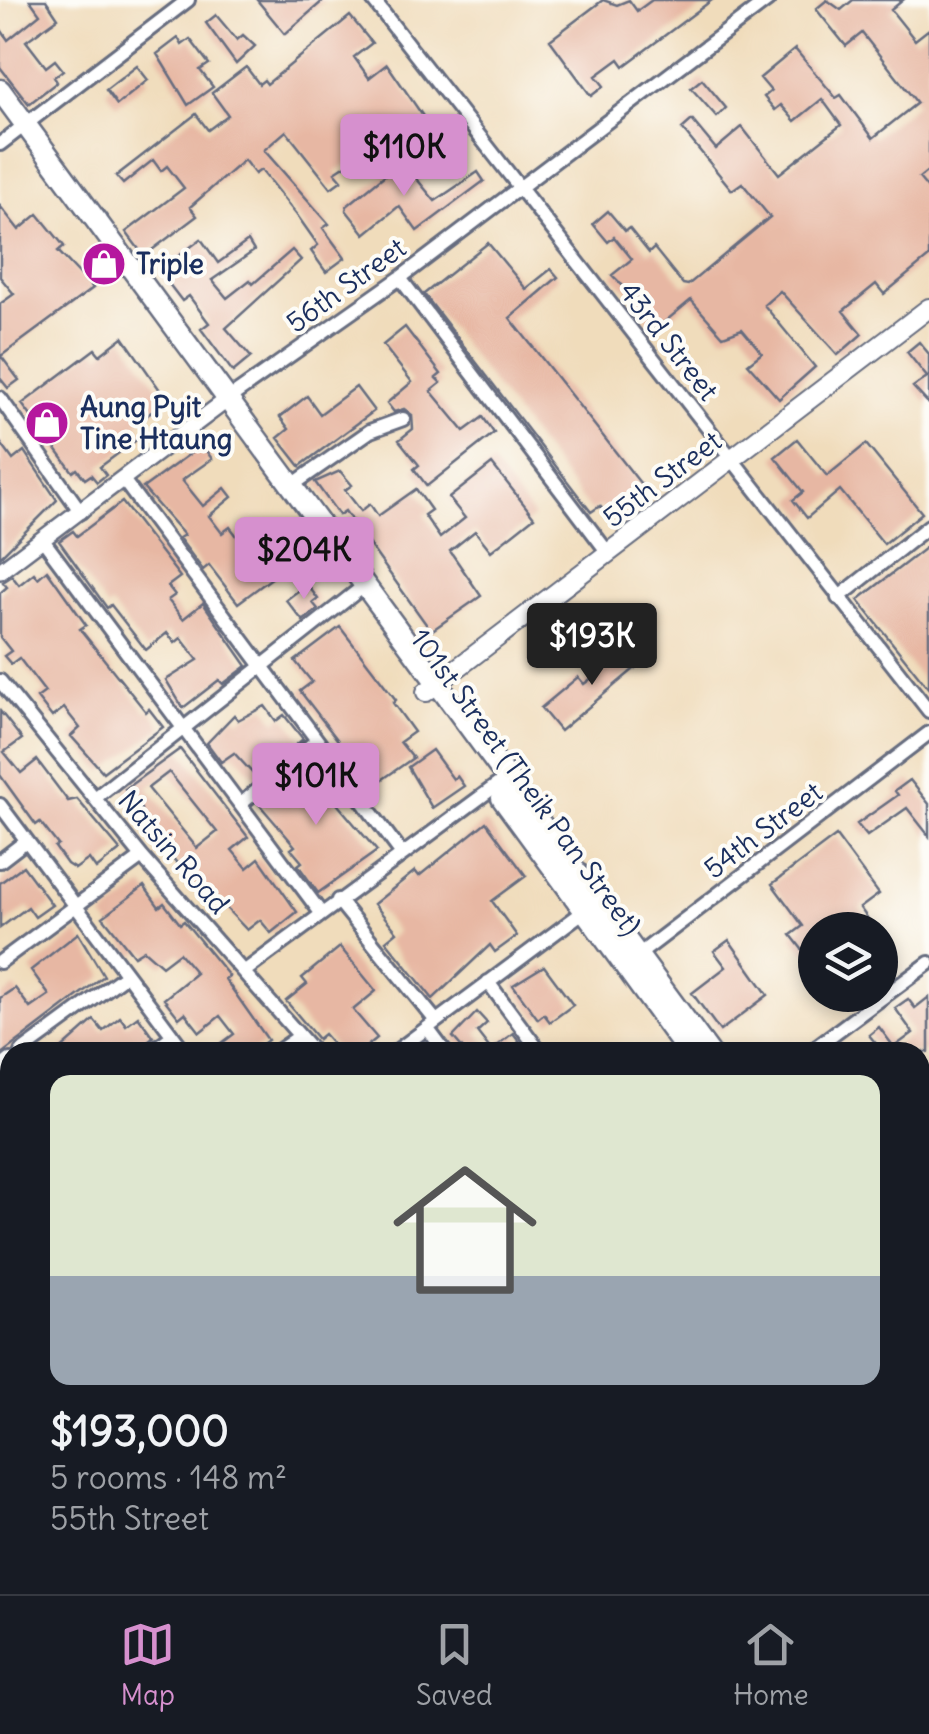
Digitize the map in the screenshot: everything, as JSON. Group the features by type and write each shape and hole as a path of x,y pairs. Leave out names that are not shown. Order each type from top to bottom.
{"main road":[{"name":"101st Street (Theik Pan Street)","path":"0,90 14,134"},
{"name":"101st Street (Theik Pan Street)","path":"0,109 14,134 291,486 359,589"},
{"name":"55th Street","path":"431,688 929,308"},
{"name":"101st Street (Theik Pan Street)","path":"223,403 591,906 701,1042"},
{"name":"101st Street (Theik Pan Street)","path":"632,960 682,1042"}],"street":[{"path":"14,134 188,0"},
{"name":"43rd Street","path":"373,0 517,190 929,711"},
{"name":"56th Street","path":"0,571 223,403 400,278 768,0"},
{"path":"400,278 609,554"},
{"path":"0,398 82,512"},
{"path":"291,486 360,437 403,419"},
{"path":"124,480 402,854"},
{"path":"838,598 929,526"},
{"path":"43,540 321,913"},
{"path":"95,798 359,589"},
{"name":"Natsin Road","path":"0,681 142,856 305,1042"},
{"name":"54th Street","path":"632,960 929,733"},
{"path":"240,804 318,740"},
{"path":"244,971 500,783"},
{"path":"0,806 177,1042"},
{"path":"0,861 26,841"},
{"path":"0,962 142,856"},
{"path":"338,900 440,1042"},
{"path":"408,1042 591,906"},
{"path":"822,1042 929,963"},
{"path":"35,1042 126,975"},
{"path":"488,982 533,1042"},
{"path":"164,1042 172,1036"},
{"path":"291,1042 300,1036"}],"building":[{"path":"30,0 46,0 58,18 26,41 46,67 55,60 63,70 54,77 57,82 29,104 0,67 0,28 8,40 40,14"},
{"path":"257,0 324,0 285,34"},
{"path":"603,0 617,5 629,0 637,11 652,0 712,0 624,66 619,59 596,76 604,86 591,96 550,40"},
{"path":"827,0 841,10 853,0 903,0 891,10 915,40 929,29 929,170 919,178 929,190 929,257 884,294 876,284 843,311 862,334 838,355 780,291 764,305 815,367 779,399 748,364 762,353 742,329 723,336 691,300 655,330 645,317 650,313 612,275 632,259 614,237 608,242 593,224 608,211 625,231 629,228 649,253 654,248 683,284 688,285 770,217 742,183 732,190 682,129 692,120 716,149 742,127 779,174 841,125 822,99 795,121 781,105 775,110 764,97 771,91 760,78 795,49 836,98 841,95 873,138 917,103 862,33 846,46 816,9"},
{"path":"216,15 237,40 243,35 255,46 236,64 206,23"},
{"path":"350,16 372,43 354,57 369,78 387,64 438,138 414,155 397,132 335,172 342,180 331,188 286,131 264,150 329,224 323,228 345,258 326,272 311,251 318,245 299,218 261,170 255,174 244,160 190,207 197,216 144,256 126,232 184,188 167,166 161,171 153,160 123,184 116,176 196,114 208,130 228,115 212,93 246,67 259,84 264,80 267,84"},
{"path":"178,38 182,45 190,39 209,64 200,70 213,87 188,105 157,54"},
{"path":"137,66 148,80 117,105 106,90"},
{"path":"702,79 726,108 717,117 691,88"},
{"path":"402,161 435,201 478,172 484,181 417,231 399,206 365,234 346,210 347,206"},
{"path":"0,206 19,230 38,214 64,246 58,251 93,288 1,356 19,380 8,388 0,378 0,304 14,294 0,277"},
{"path":"201,239 218,263 248,241 254,251 212,280 227,298 250,280 253,284 292,250 301,260 226,328 251,357 233,372 201,329 209,323 189,296 182,301 159,271"},
{"path":"488,243 526,289 551,269 558,277 510,318 644,488 608,516 600,506 591,512 424,294"},
{"path":"405,327 441,374 436,378 441,383 431,391 464,431 483,417 494,433 427,486 414,469 419,465 399,440 413,429 412,415 404,409 394,412 387,403 412,382 383,345"},
{"path":"123,337 167,400 137,423 143,435 100,467 106,475 97,482 91,475 85,479 77,469 73,472 22,404 95,349 100,355"},
{"path":"919,342 929,354 929,404 913,387 927,377 907,352"},
{"path":"356,387 374,411 300,466 278,438 289,429 280,417 307,396 320,414"},
{"path":"797,439 827,476 866,444 922,513 884,544 840,490 807,518 793,500 803,492 775,457"},
{"path":"0,442 13,460 24,451 57,500 0,557"},
{"path":"202,445 212,459 182,480 203,506 225,488 232,497 209,516 222,533 230,527 240,540 258,527 288,566 238,603 209,565 203,570 179,538 184,535 143,488"},
{"path":"492,464 534,517 491,551 475,531 450,551 481,596 431,631 345,511 339,515 315,482 340,471 352,485 345,490 361,511 370,504 378,516 416,489 431,510 424,515 440,538 465,518 449,498"},
{"path":"122,502 180,577 168,586 175,595 168,600 183,619 203,603 247,666 223,684 219,680 183,708 166,680 198,660 181,638 175,643 167,633 146,650 111,605 107,608 59,541 73,531 77,536"},
{"path":"929,545 929,689 858,600"},
{"path":"47,570 86,625 80,629 146,712 149,709 163,727 103,772 71,736 80,728 64,708 52,717 37,698 45,692 19,658 11,664 4,656 11,651 0,637 0,593 7,587 3,582 12,576 19,585 34,573 38,578"},
{"path":"307,584 318,599 313,603 318,609 303,621 286,600"},
{"path":"340,627 396,700 393,703 414,732 400,742 413,758 373,786 300,691 312,682 295,661"},
{"path":"641,641 652,654 560,731 541,708 578,677 584,684"},
{"path":"265,706 276,721 284,715 303,739 257,778 234,753 221,762 207,743 234,715 238,720"},
{"path":"0,711 22,739 4,752 21,773 37,760 68,801 77,799 120,850 96,869 89,859 75,869 67,864 55,847 58,845 40,822 36,825 0,775"},
{"path":"180,749 248,837 232,850 247,868 259,858 297,912 271,933 260,920 247,930 205,886 199,890 136,813 141,809 125,789","holes":["169,772 217,832 197,848 148,788"]},
{"path":"432,750 453,779 457,776 464,786 432,808 408,767"},
{"path":"311,758 318,768 311,773 377,851 318,893 298,865 302,862 291,849 295,846 258,803"},
{"path":"910,780 929,804 929,836 907,808 867,836 857,824 898,795 895,791"},
{"path":"486,822 526,876 492,901 517,936 495,952 490,945 433,999 386,941 397,932 374,904 415,871 419,876"},
{"path":"836,836 879,894 860,908 863,912 798,912 798,919 772,884"},
{"path":"23,866 52,905 35,917 28,907 0,928 0,883"},
{"path":"144,886 159,907 164,903 180,924 184,921 229,976 225,979 268,1040 223,1042 234,1034 220,1016 200,1032 185,1013 179,1018 164,999 196,973 179,953 162,966 144,950 134,956 103,917"},
{"path":"78,933 104,976 17,1042 0,1042 0,998 15,988 30,1008 49,995 31,970"},
{"path":"729,940 768,995 720,1031 692,993 726,967 714,951"},
{"path":"340,947 376,991 353,1010 377,1038 372,1042 331,1042 324,1034 318,1039 286,1001 307,984 302,978"},
{"path":"544,966 573,1005 550,1022 544,1014 538,1019 513,985"},
{"path":"929,997 929,1042 901,1042 913,1033 898,1012 898,1006 908,999 915,1008"},
{"path":"477,1012 487,1023 477,1032 485,1042 457,1042 453,1037"},
{"path":"138,1016 153,1037 146,1042 69,1042 94,1020 103,1031 120,1017 126,1025"},
{"path":"879,1027 890,1042 875,1042 869,1035"},
{"path":"513,1033 520,1042 501,1042"}],"place":[{"name":"Triple","path":"104,264"},
{"name":"Aung Pyit Tine Htaung","path":"47,423"}]}
